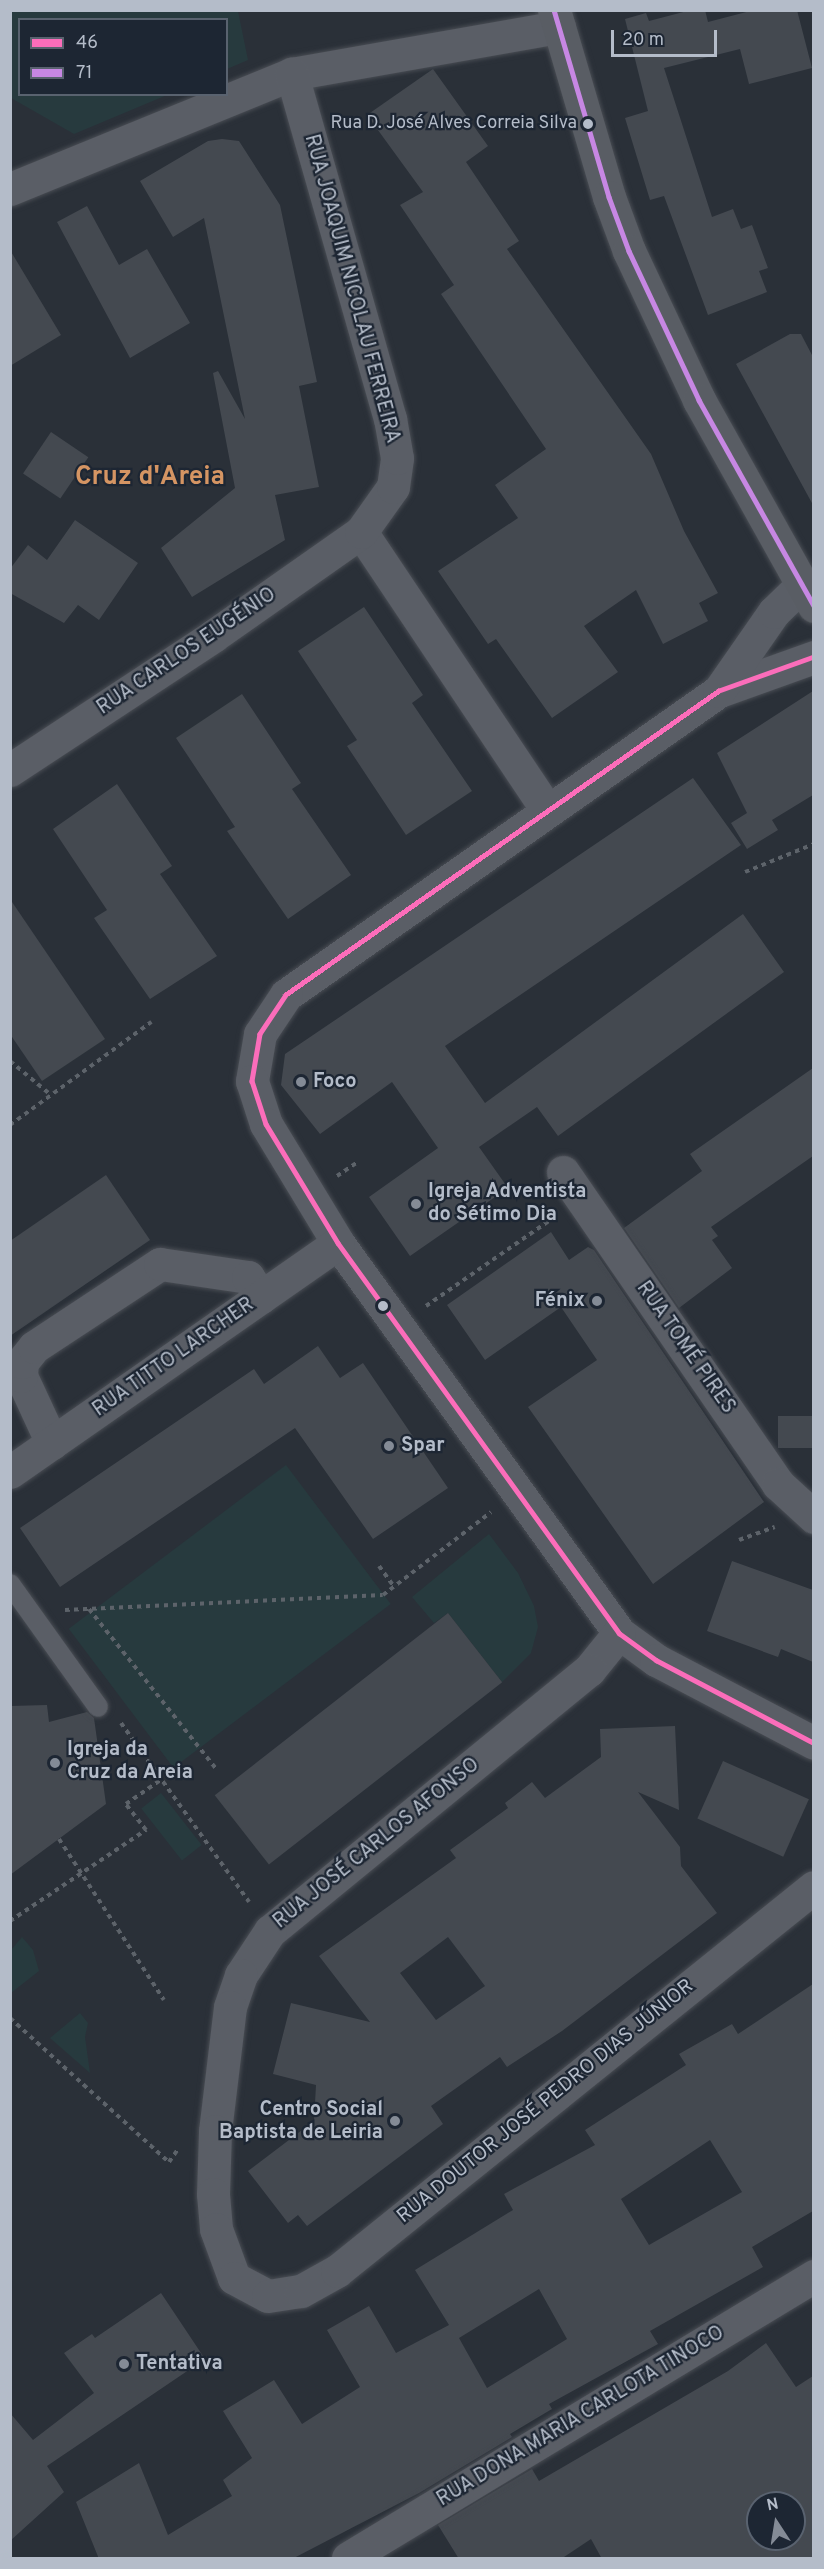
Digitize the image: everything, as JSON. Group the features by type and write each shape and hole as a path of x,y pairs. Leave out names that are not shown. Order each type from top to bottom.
{"main road":[{"path":"557,19 629,251 699,400 807,597"}],"street":[{"path":"10,189 292,74 557,19"},
{"name":"RUA JOAQUIM NICOLAU FERREIRA","path":"292,74 390,419 397,459 393,487 362,532"},
{"path":"362,532 547,810"},
{"name":"RUA CARLOS EUGÉNIO","path":"10,770 213,636 362,532"},
{"path":"719,691 774,612 807,597"},
{"path":"813,657 719,691 286,995 260,1034 253,1059 255,1102 338,1243 515,1493 619,1633 656,1660 813,1743"},
{"name":"RUA TOMÉ PIRES","path":"563,1172 778,1484 813,1517"},
{"name":"RUA TITTO LARCHER","path":"10,1472 338,1243"},
{"path":"52,1443 21,1376 22,1362 34,1347 160,1264 248,1277 261,1298"},
{"name":"RUA JOSÉ CARLOS AFONSO","path":"268,2296 234,2278 216,2229 213,2194 215,2131 230,2007 241,1975 270,1931 589,1670 619,1633"},
{"name":"RUA DOUTOR JOSÉ PEDRO DIAS JÚNIOR","path":"268,2296 301,2291 337,2271 813,1887"},
{"name":"RUA DONA MARIA CARLOTA TINOCO","path":"348,2559 813,2276"}],"lane":[{"path":"11,1586 98,1707"}],"path":[{"path":"745,872 813,844"},
{"path":"10,1125 151,1022"},
{"path":"10,1061 51,1095"},
{"path":"329,1182 356,1163"},
{"path":"396,1327 554,1218"},
{"path":"56,1611 383,1595 515,1493"},
{"path":"379,1566 394,1587"},
{"path":"89,1609 217,1770"},
{"path":"118,1718 270,1931"},
{"path":"10,1921 146,1830 126,1804 162,1779"},
{"path":"59,1839 164,2000"},
{"path":"10,2018 169,2162 182,2143"}],"green space":[{"path":"11,10 238,11 248,60 228,69 228,18 18,18 18,96 165,96 74,134 11,98"},
{"path":"286,1465 391,1604 173,1768 69,1629"},
{"path":"489,1534 518,1573 534,1606 538,1627 531,1653 502,1682 448,1613 434,1623 412,1597"},
{"path":"161,1793 202,1845 182,1860 141,1808"},
{"path":"22,1937 33,1950 39,1971 11,1993 11,1950"},
{"path":"80,2013 88,2023 85,2037 90,2073 50,2038"}],"building":[{"path":"691,10 705,10 708,22 754,10 797,10 812,68 749,84 740,49 664,68 712,217 733,209 741,229 752,225 768,268 759,271 767,292 708,315 664,196 650,200 625,118 648,111 625,19 646,13 649,21"},
{"path":"433,69 488,146 466,162 519,241 507,249 651,454 684,531 718,593 699,603 708,621 663,644 636,590 584,626 618,672 552,718 496,639 488,644 438,571 518,518 495,485 546,449 441,294 454,285 400,205 423,192 367,115"},
{"path":"222,139 239,141 280,205 317,382 299,386 319,487 275,495 285,540 192,597 161,548 235,488 213,373 218,371 245,419 204,218 173,237 140,181 208,141"},
{"path":"87,206 119,265 147,249 190,323 130,358 57,222"},
{"path":"10,250 61,335 10,366"},
{"path":"790,334 801,334 813,357 813,505 736,364"},
{"path":"51,432 88,457 60,499 23,473"},
{"path":"75,520 138,563 99,620 78,605 64,623 10,593 10,569 28,545 47,560"},
{"path":"364,607 423,695 412,703 472,791 406,835 347,746 357,740 298,651"},
{"path":"813,691 813,795 772,820 778,830 747,849 731,823 747,813 717,753"},
{"path":"242,694 301,783 292,789 351,875 288,919 227,831 235,827 176,738"},
{"path":"693,778 741,845 445,1046 485,1103 743,914 784,972 558,1136 537,1107 479,1147 508,1188 410,1256 369,1197 438,1148 392,1082 320,1134 281,1085 285,1054"},
{"path":"117,784 172,866 160,874 217,956 150,999 94,918 107,910 53,829"},
{"path":"10,899 105,1039 42,1081 10,1034"},
{"path":"813,1068 813,1156 711,1227 718,1236 712,1240 732,1268 679,1308 624,1228 702,1171 690,1154"},
{"path":"106,1175 150,1240 10,1336 10,1241"},
{"path":"551,1232 569,1260 588,1247 594,1250 764,1502 653,1584 528,1407 597,1360 561,1307 485,1360 447,1305"},
{"path":"318,1346 340,1378 363,1363 448,1488 373,1539 295,1428 60,1587 20,1528 254,1369 264,1384"},
{"path":"778,1416 813,1416 813,1448 778,1448"},
{"path":"732,1561 813,1590 813,1662 781,1649 778,1657 707,1631"},
{"path":"448,1613 502,1682 269,1865 215,1795"},
{"name":"Igreja da Cruz da Areia","path":"47,1705 49,1722 87,1712 94,1718 106,1804 10,1875 10,1706"},
{"path":"675,1726 679,1810 638,1792 680,1847 681,1866 717,1913 562,2031 507,2067 500,2057 431,2106 443,2124 307,2226 298,2215 288,2223 248,2171 314,2121 316,2085 273,2074 291,2003 370,2022 319,1956 456,1858 450,1850 508,1808 505,1803 532,1782 545,1798 601,1757 600,1729","holes":["448,1937 485,1986 436,2020 400,1973"]},
{"path":"723,1761 809,1799 783,1857 697,1819"},
{"path":"813,1984 813,2211 752,2247 763,2267 650,2331 658,2344 549,2404 552,2409 510,2434 512,2437 419,2493 292,2559 99,2559 76,2502 139,2463 168,2535 232,2496 223,2480 252,2458 223,2411 274,2380 302,2424 360,2387 327,2330 369,2306 396,2353 449,2325 415,2270 513,2210 504,2194 595,2145 585,2130 686,2065 679,2054 732,2024 738,2034","holes":["710,2140 742,2192 649,2245 621,2199","539,2289 567,2339 487,2388 459,2338"]},
{"path":"161,2293 205,2359 47,2466 64,2492 10,2541 10,2413 33,2440 94,2393 64,2353 92,2334 95,2338"},
{"path":"766,2343 796,2387 813,2376 813,2559 602,2559 591,2539 561,2559 459,2559 438,2525 532,2469 539,2481 728,2371"}],"transit line":[{"name":"71","path":"554,10 609,197 629,251 699,400 814,606"},
{"name":"46","path":"814,657 719,691 286,995 260,1034 252,1081 266,1124 338,1243 619,1633 656,1660 814,1743"}],"place":[{"name":"Rua D. José Alves Correia Silva","path":"588,124"},
{"name":"Foco","path":"301,1082"},
{"name":"Igreja Adventista do Sétimo Dia","path":"416,1204"},
{"name":"Fénix","path":"597,1301"},
{"name":"Spar","path":"389,1446"},
{"name":"Igreja da Cruz da Areia","path":"55,1763"},
{"name":"Centro Social Baptista de Leiria","path":"395,2121"},
{"name":"Tentativa","path":"124,2364"}],"district":[{"name":"Cruz d'Areia","path":"150,478"}]}
